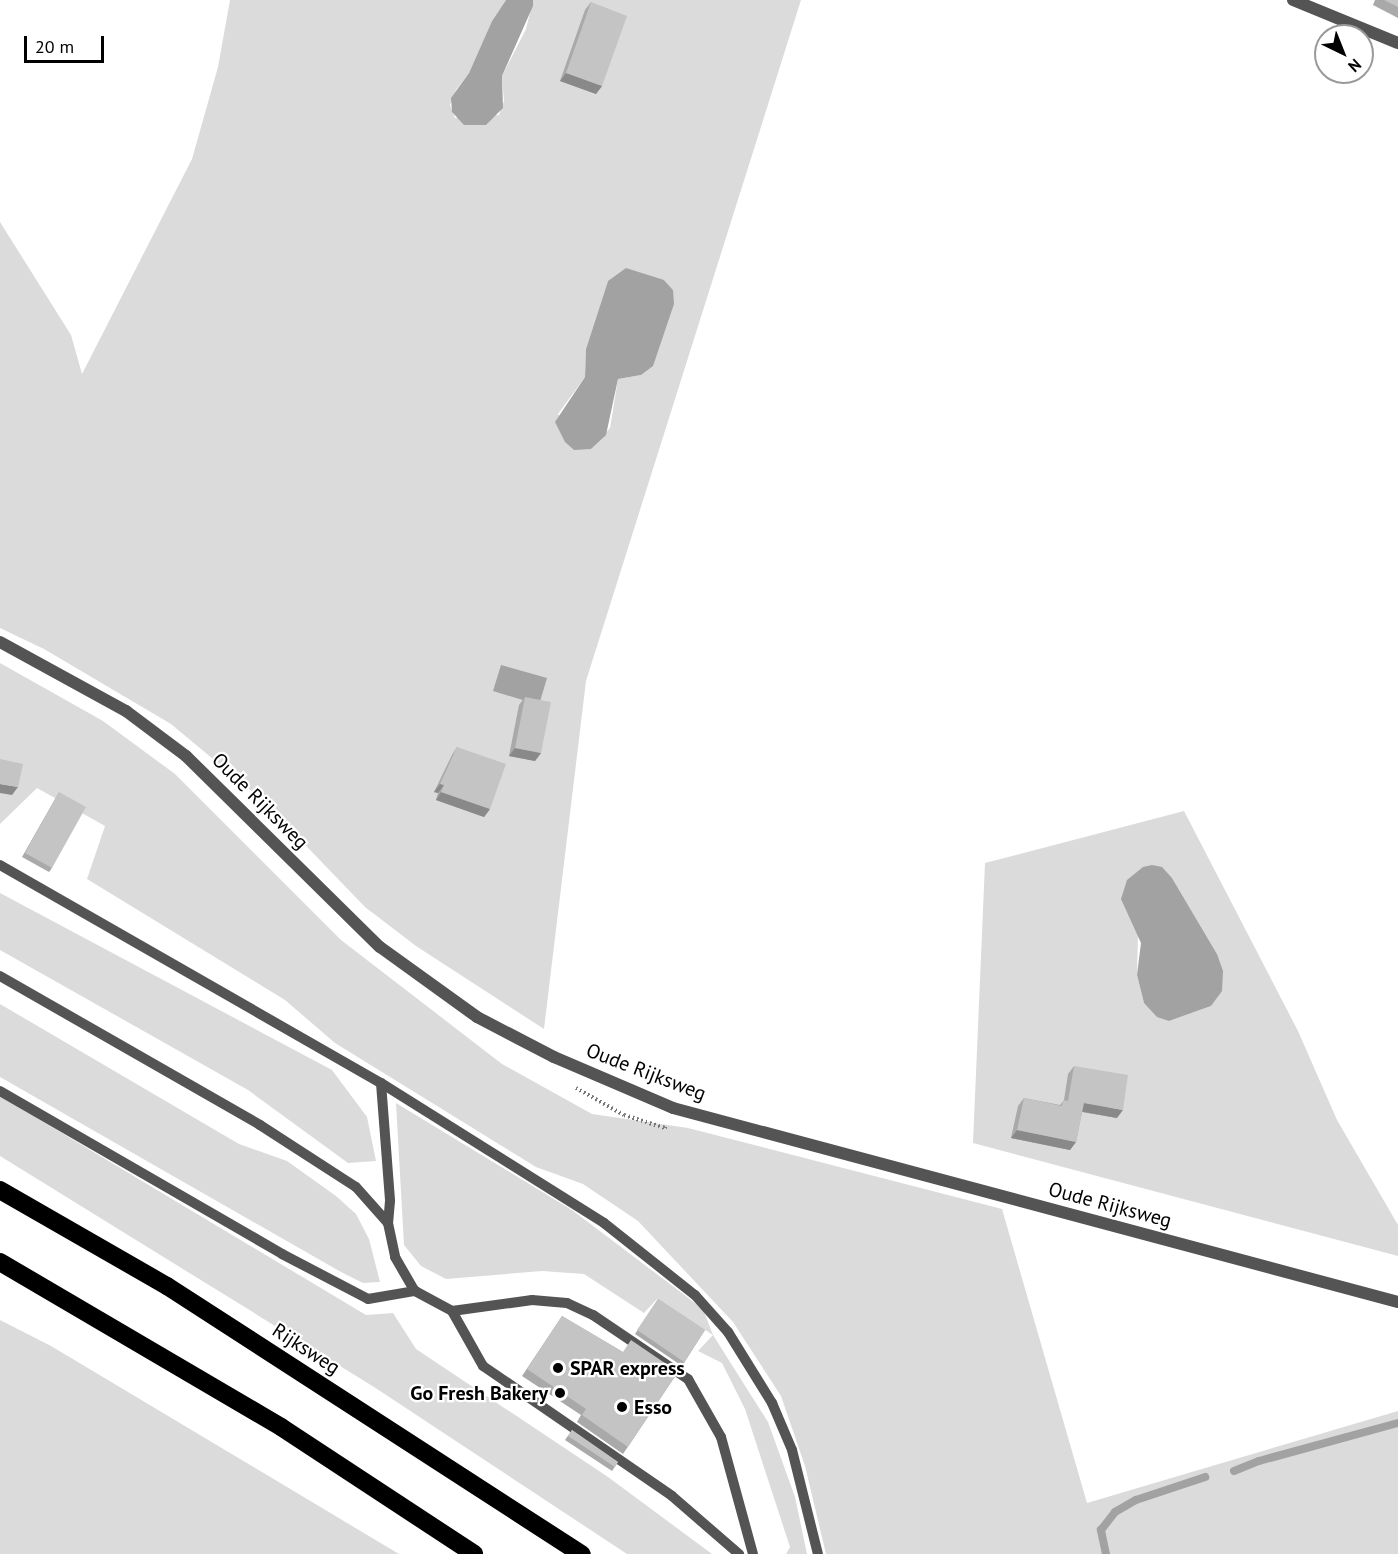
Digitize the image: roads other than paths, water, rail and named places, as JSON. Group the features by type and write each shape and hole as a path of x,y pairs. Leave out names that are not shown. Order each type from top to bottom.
{"highway":[{"name":"Rijksweg","path":"0,1190 167,1286 582,1554"},
{"path":"0,1262 281,1427 474,1554"}],"street":[{"path":"1293,0 1398,43"},
{"name":"Oude Rijksweg","path":"0,642 106,699 178,749 258,823 380,948 477,1017 554,1057 673,1108 1398,1302"}],"lane":[{"path":"0,865 381,1083 604,1223 695,1295 728,1332 772,1403 792,1450 818,1554"},
{"path":"0,976 260,1125 356,1187 388,1223"},
{"path":"381,1083 390,1201 388,1223 395,1257 415,1291 452,1311 483,1366 502,1383 672,1496 739,1554"},
{"path":"0,1091 282,1254 368,1299 415,1291"},
{"path":"452,1311 532,1300 567,1303 594,1315 688,1379 722,1437 753,1554"}],"waterway":[{"path":"1234,1471 1259,1461 1398,1423"},
{"path":"1106,1554 1101,1530 1115,1512 1136,1500 1205,1477"}],"place":[{"name":"SPAR express","path":"558,1368"},
{"name":"Go Fresh Bakery","path":"560,1393"},
{"name":"Esso","path":"622,1407"}]}
